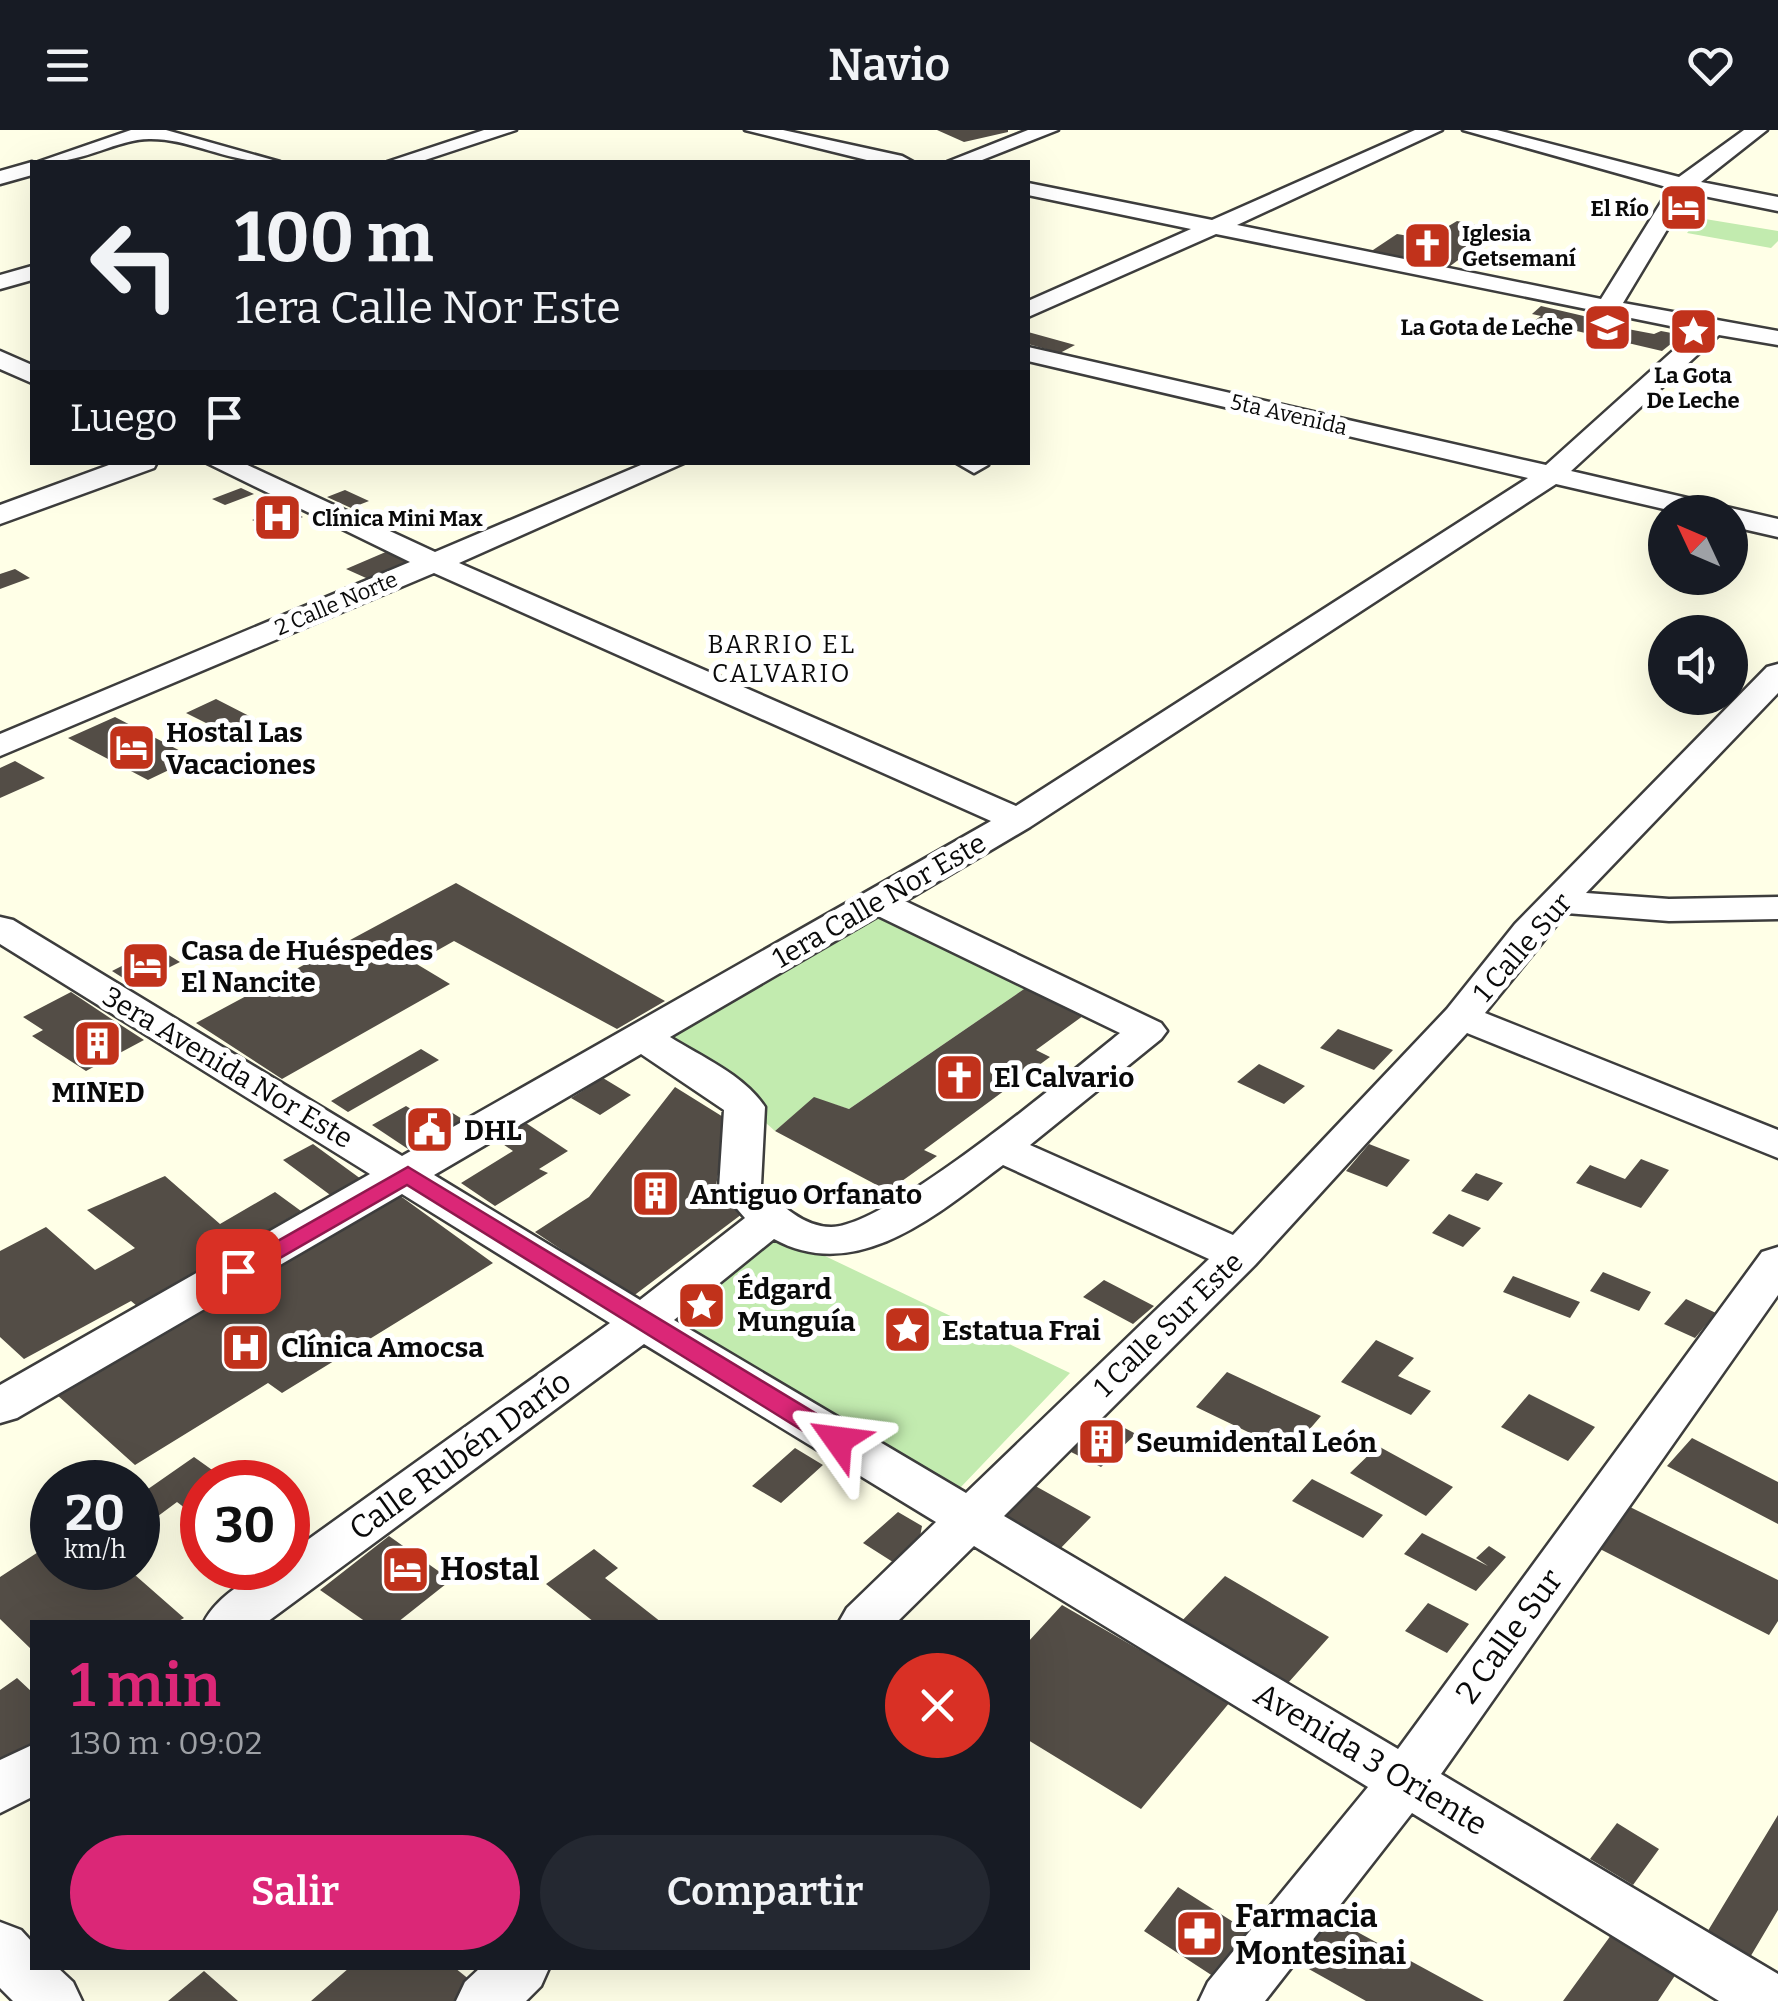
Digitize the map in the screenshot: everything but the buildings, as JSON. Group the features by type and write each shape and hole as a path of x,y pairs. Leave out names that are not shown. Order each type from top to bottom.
{"street":[{"path":"405,160 506,130"},
{"path":"756,130 893,160"},
{"path":"964,160 1048,130"},
{"path":"1030,309 1432,130"},
{"path":"1473,130 1778,204"},
{"path":"1608,308 1683,184 1757,130"},
{"path":"56,160 149,131 262,160"},
{"path":"0,178 30,169"},
{"path":"1030,189 1608,308 1778,338"},
{"path":"0,282 30,274"},
{"name":"1era Calle Nor Este","path":"0,1406 408,1175 1018,820 1551,475 1713,327"},
{"name":"5ta Avenida","path":"1030,354 1648,497"},
{"path":"0,359 30,374"},
{"path":"0,515 136,465"},
{"path":"224,465 432,562 1018,820"},
{"name":"2 Calle Norte","path":"0,746 666,465"},
{"path":"1748,521 1778,528"},
{"name":"1 Calle Sur","path":"1778,674 1528,932 1462,1017 1778,1145"},
{"path":"643,1038 728,1091 745,1107 740,1188 770,1220 804,1236 838,1242 868,1233 968,1172 1147,1031 876,901"},
{"path":"1560,902 1669,910 1778,908"},
{"name":"3era Avenida Nor Este","path":"0,928 969,1518"},
{"name":"1 Calle Sur Este","path":"867,1620 1240,1255 1462,1017"},
{"path":"998,1147 1240,1255"},
{"name":"Calle Rubén Darío","path":"233,1620 642,1322 770,1220"},
{"name":"2 Calle Sur","path":"1228,2001 1406,1780 1778,1262"},
{"name":"Avenida 3 Oriente","path":"969,1518 1771,2001"},
{"path":"0,1790 30,1768"},
{"path":"0,1948 52,2001"},
{"path":"486,2001 518,1970"}],"green space":[{"path":"1699,218 1778,231 1778,241 1771,248 1687,233"},
{"path":"881,912 1030,985 849,1109 814,1098 775,1131 668,1037"},
{"path":"781,1235 1070,1373 960,1488 677,1327 679,1316"}],"place":[{"name":"El Río","path":"1684,208"},
{"name":"Iglesia Getsemaní","path":"1427,246"},
{"name":"La Gota de Leche","path":"1608,327"},
{"name":"La Gota De Leche","path":"1693,331"},
{"name":"Clínica Mini Max","path":"277,518"},
{"name":"Hostal Las Vacaciones","path":"131,748"},
{"name":"Casa de Huéspedes El Nancite","path":"146,966"},
{"name":"MINED","path":"98,1044"},
{"name":"El Calvario","path":"959,1077"},
{"name":"DHL","path":"429,1130"},
{"name":"Antiguo Orfanato","path":"655,1194"},
{"name":"Édgard Munguía","path":"702,1305"},
{"name":"Estatua Frai","path":"907,1330"},
{"name":"Clínica Amocsa","path":"246,1347"},
{"name":"Seumidental León","path":"1101,1442"},
{"name":"Hostal","path":"405,1569"},
{"name":"Farmacia Montesinai","path":"1200,1934"}],"district":[{"name":"BARRIO EL CALVARIO","path":"782,658"}],"route":[{"path":"238,1271 408,1175 838,1440"}]}
